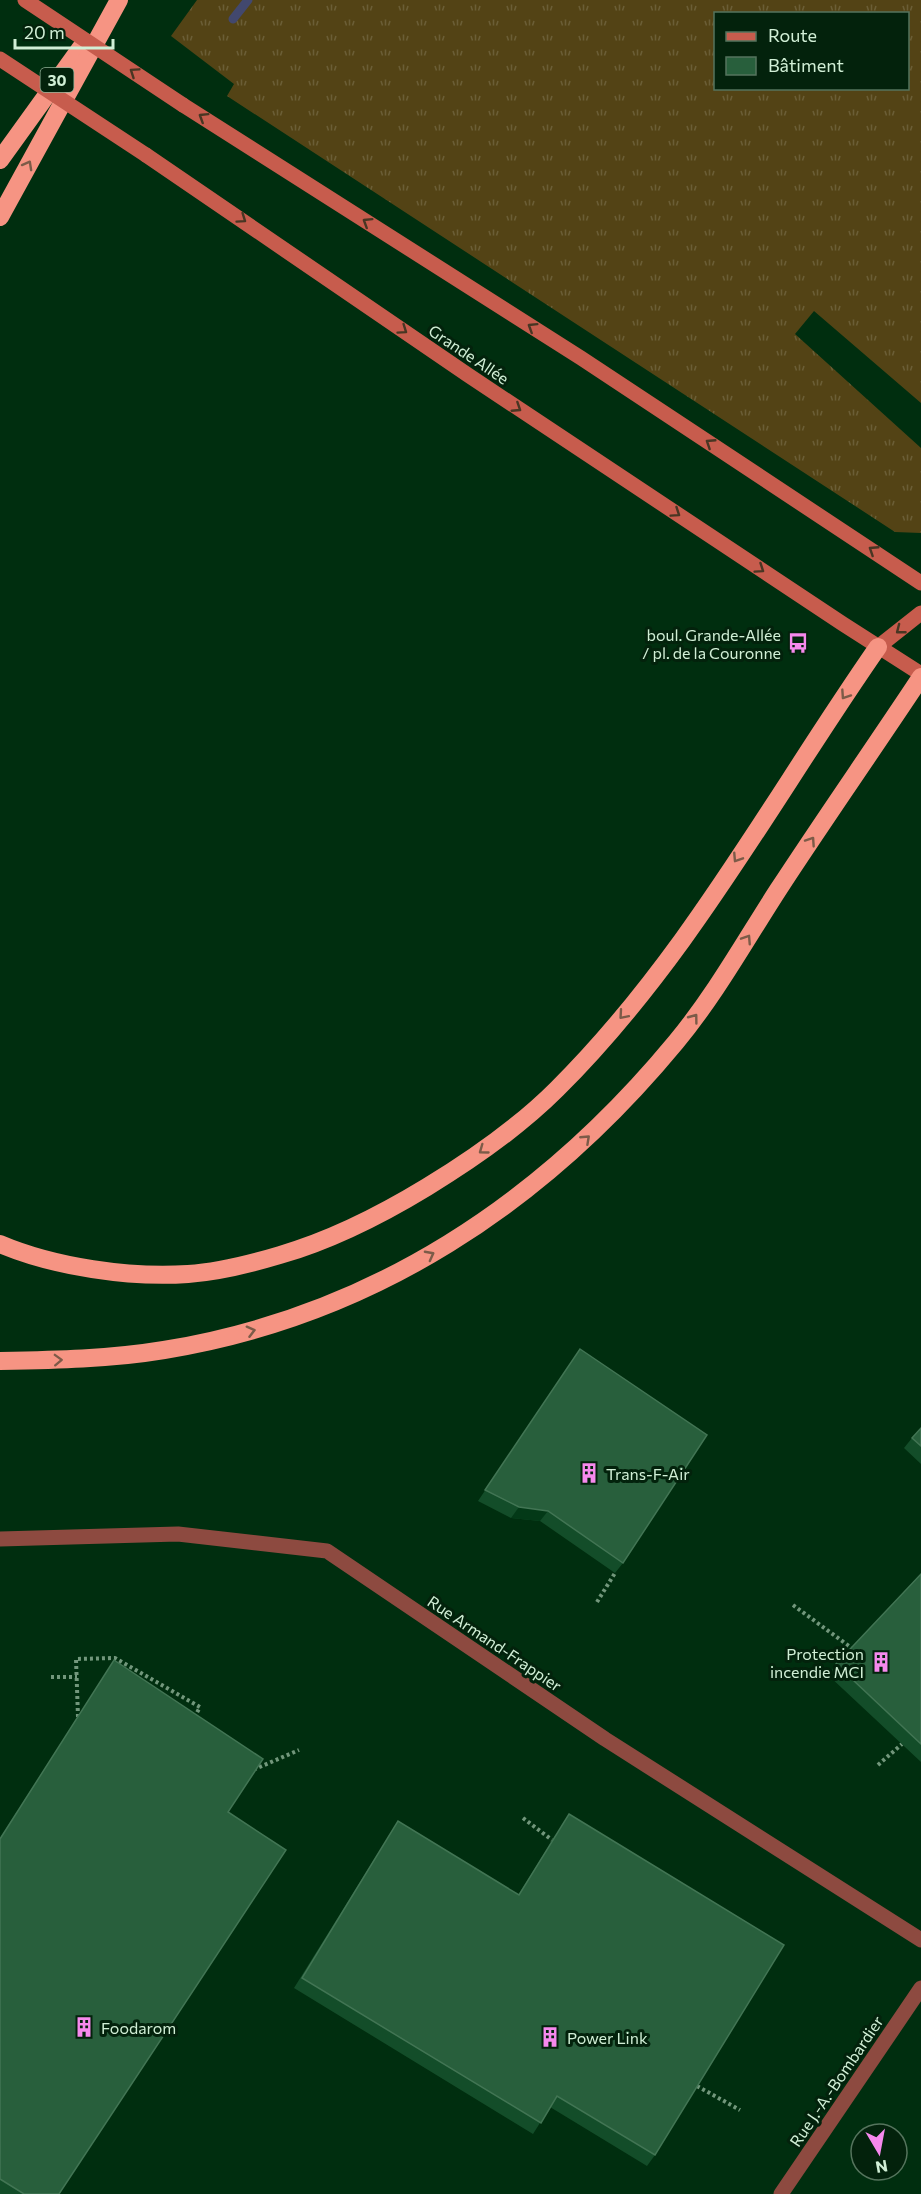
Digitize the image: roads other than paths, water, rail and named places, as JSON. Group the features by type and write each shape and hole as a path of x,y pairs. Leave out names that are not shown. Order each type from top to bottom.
{"highway":[{"name":"30","path":"0,160 117,0"},
{"path":"0,217 117,0"},
{"path":"0,1244 42,1258 116,1271 189,1274 225,1269 302,1249 338,1234 376,1216 451,1172 523,1119 556,1090 648,987 698,918 878,647"},
{"path":"0,1360 60,1360 129,1354 207,1341 270,1326 358,1292 442,1249 484,1222 562,1162 601,1125 676,1042 715,988 921,675"}],"main road":[{"path":"25,0 183,105 581,358 921,583"},
{"name":"Grande Allée","path":"0,59 147,155 468,375 921,675"},
{"path":"878,647 921,613"}],"street":[{"name":"Rue Armand-Frappier","path":"0,1539 178,1534 327,1551 605,1739 921,1940"},
{"name":"Rue J.-A.-Bombardier","path":"782,2194 921,1988"}],"waterway":[{"path":"233,19 248,0"}],"place":[{"name":"boul. Grande-Allée / pl. de la Couronne","path":"798,643"},
{"name":"Trans-F-Air","path":"589,1473"},
{"name":"Protection incendie MCI","path":"881,1662"},
{"name":"Foodarom","path":"84,2027"},
{"name":"Power Link","path":"550,2037"}]}
